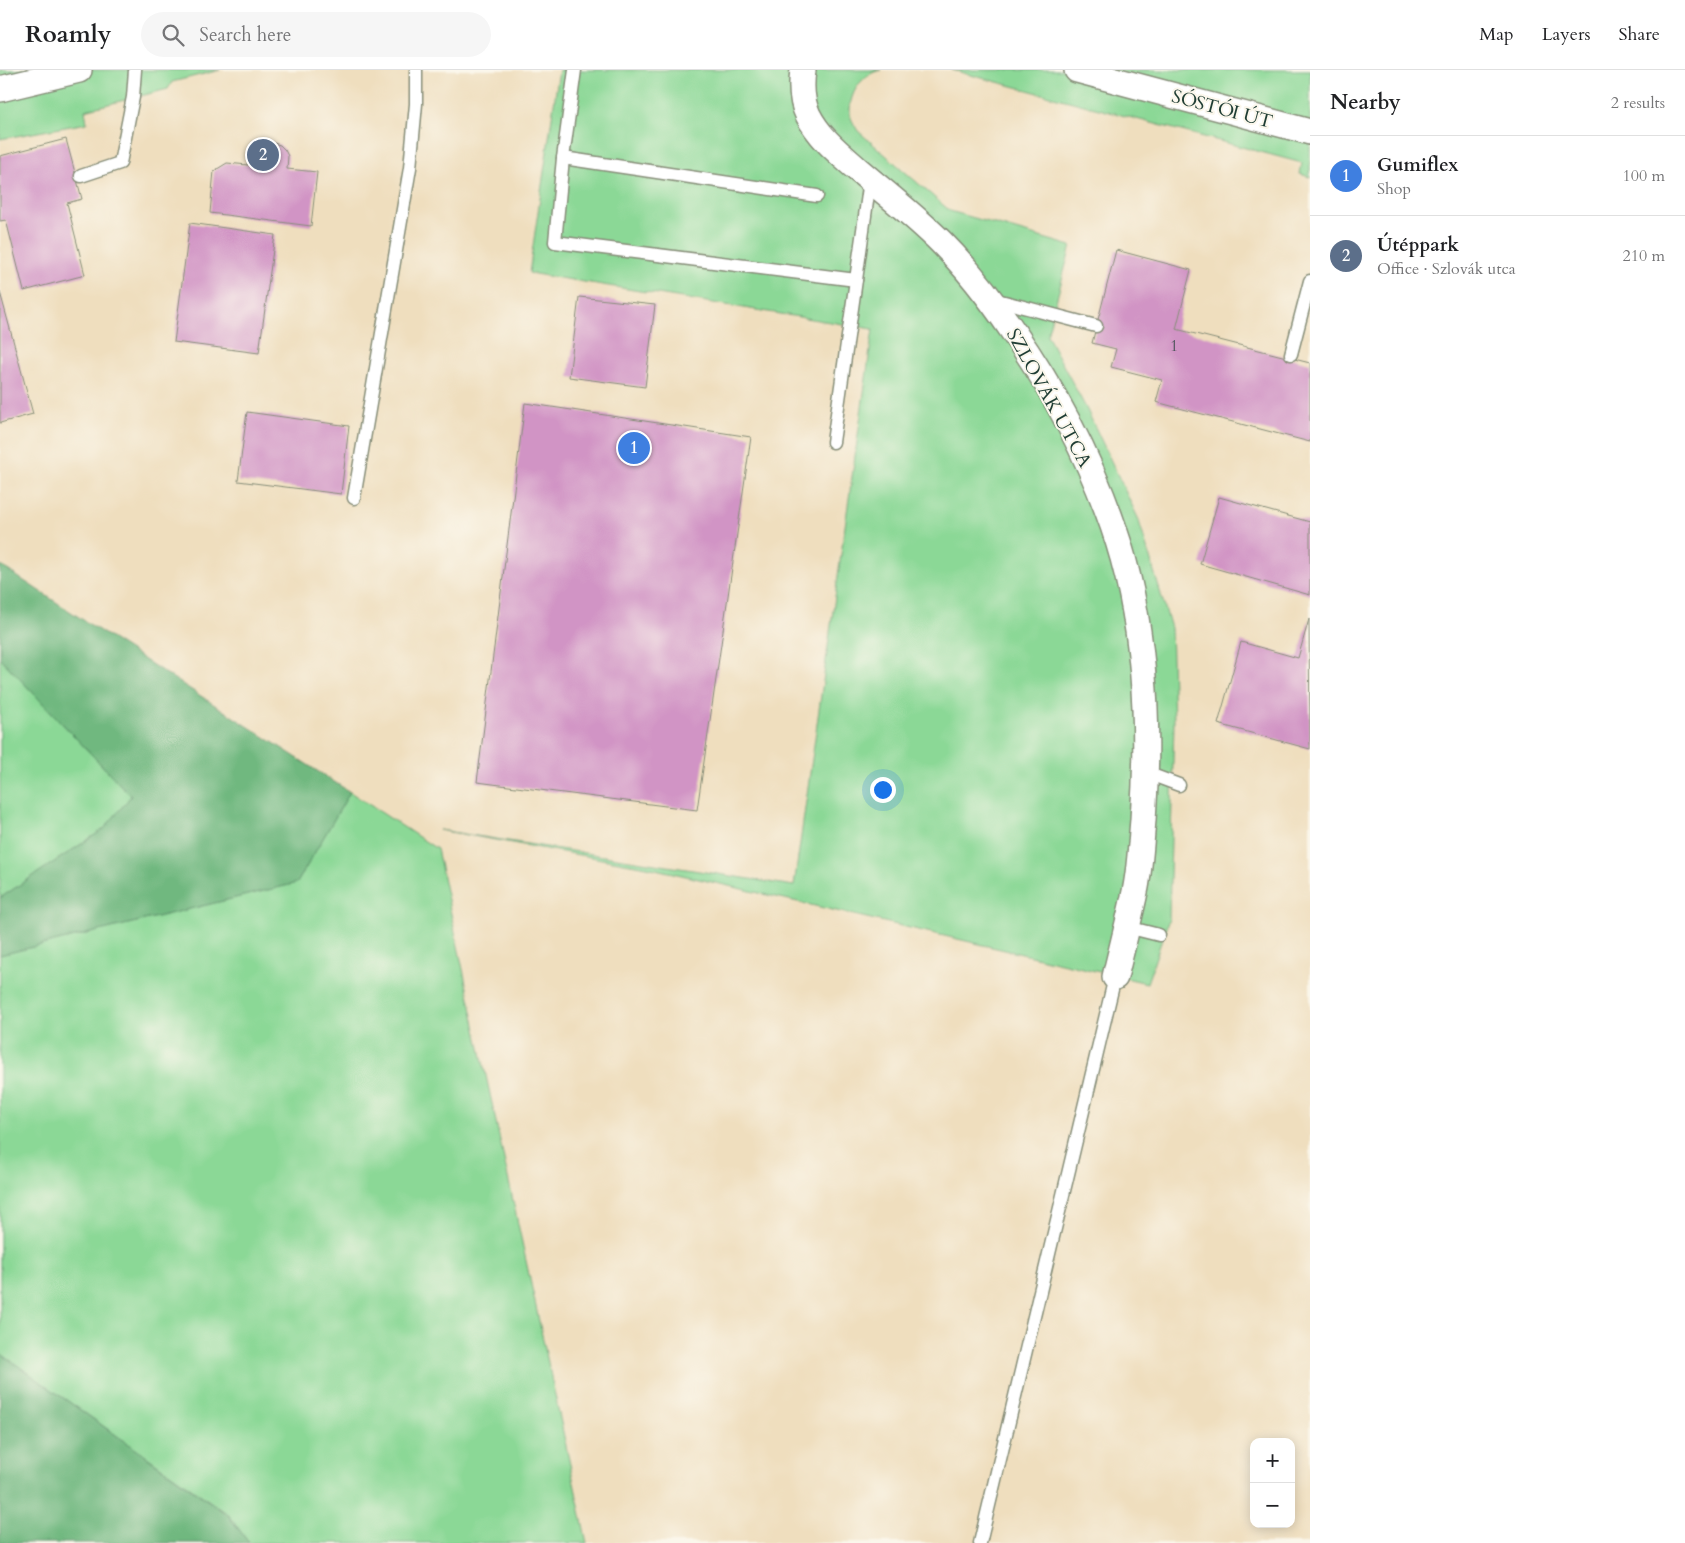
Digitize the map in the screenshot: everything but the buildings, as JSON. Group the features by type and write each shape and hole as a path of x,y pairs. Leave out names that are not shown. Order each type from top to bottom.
{"street":[{"path":"0,89 79,70"},
{"name":"SZLOVÁK UTCA","path":"803,70 803,98 809,118 834,149 914,217 958,260 988,297 1030,357 1075,436 1113,526 1126,567 1134,606 1144,701 1147,773 1136,885 1115,977"},
{"name":"SÓSTÓI ÚT","path":"1077,70 1310,132"}],"lane":[{"path":"81,176 120,162 133,97 135,70"},
{"path":"354,498 410,168 416,104 416,70"},
{"path":"575,70 563,158 555,242 856,280"},
{"path":"563,158 816,196"},
{"path":"833,442 870,180"},
{"path":"1291,354 1310,281"},
{"path":"988,297 1096,326"},
{"path":"1147,773 1179,785"},
{"path":"1127,927 1159,935"},
{"path":"980,1543 1115,977"}],"green space":[{"path":"0,70 220,70 172,82 168,89 85,110 87,123 0,139"},
{"path":"559,70 881,70 874,72 863,80 854,92 850,106 850,115 858,131 950,211 1071,246 1047,335 1087,410 1138,518 1171,628 1174,722 1169,919 1147,983 647,867 439,830 794,886 873,329 529,273"},
{"path":"952,70 1310,70 1310,177 1300,174 1302,163"},
{"path":"0,565 350,792 297,883 0,955 0,898 104,829 131,796 0,658"},
{"path":"0,658 131,796 104,829 0,898"},
{"path":"350,792 437,849 587,1543 249,1543 228,1514 0,1353 0,955 297,883"},
{"path":"0,1353 228,1515 249,1543 0,1543"}],"place":[{"name":"Útéppark","path":"263,155"},
{"name":"Gumiflex","path":"634,448"}]}
